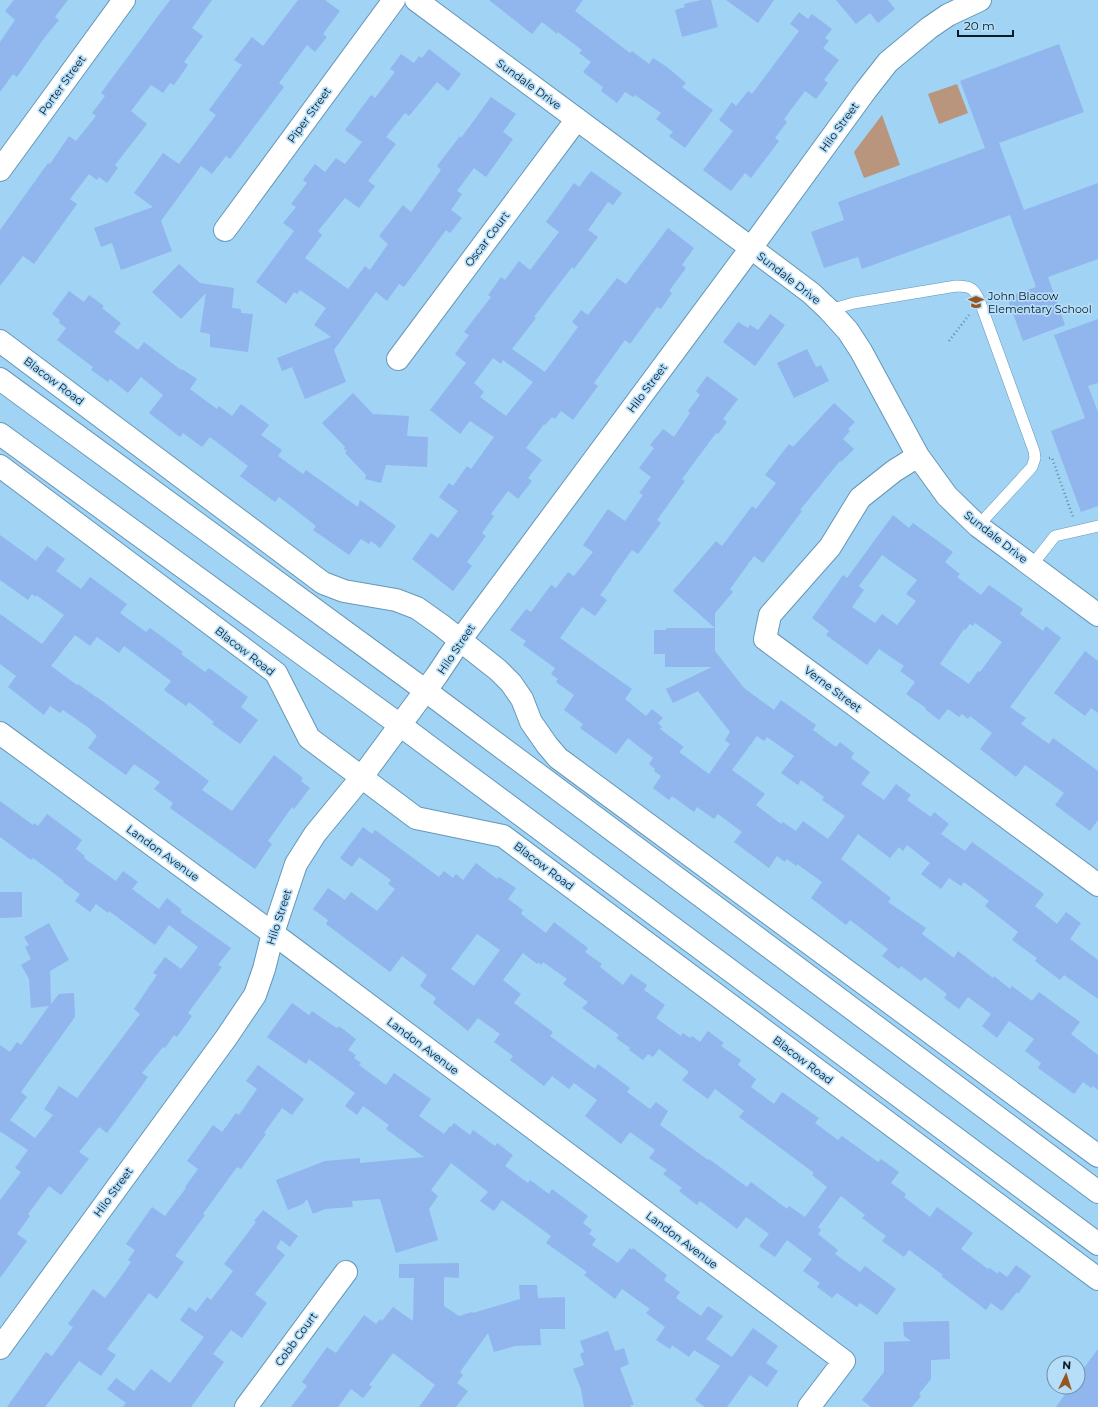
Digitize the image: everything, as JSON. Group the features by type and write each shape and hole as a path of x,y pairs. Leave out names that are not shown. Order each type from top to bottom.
{"street":[{"name":"Porter Street","path":"0,170 124,0"},
{"name":"Piper Street","path":"225,230 394,0"},
{"name":"Sundale Drive","path":"416,0 811,293 848,331 861,351 918,456 947,496 978,526 1098,615"},
{"name":"Hilo Street","path":"0,1348 226,1038 255,995 264,969 273,933 296,864 315,834 361,778 438,675 461,639 888,62 929,28 948,15 980,0"},
{"name":"Oscar Court","path":"398,359 577,119"},
{"name":"Blacow Road","path":"0,341 322,583 344,591 396,600 417,608 461,639 511,683 522,699 531,722 558,758 1098,1156"},
{"path":"0,379 426,691 1098,1192"},
{"path":"0,434 400,726 1098,1244"},
{"name":"Verne Street","path":"918,456 894,471 860,498 830,547 770,614 765,639 1098,885"},
{"name":"Blacow Road","path":"0,466 276,673 309,738 361,778 416,818 503,836 1098,1279"},
{"name":"Landon Avenue","path":"0,733 273,933 844,1361 809,1407"},
{"name":"Cobb Court","path":"246,1407 346,1272"}],"lane":[{"path":"829,310 854,303 956,286 966,286 973,289 983,310 1035,458 1032,468 978,526"},
{"path":"1032,565 1055,536 1098,526"}],"path":[{"path":"949,341 969,315 983,310"},
{"path":"1035,458 1052,458 1078,531"}],"shaded area":[{"path":"957,84 968,113 939,124 928,94"},
{"path":"882,115 900,165 864,178 854,152"}],"building":[{"path":"14,0 68,0 55,17 59,20 17,77 13,74 0,92 0,42 15,20 5,11"},
{"path":"170,0 212,0 192,28 203,36 184,62 188,65 174,85 170,83 163,93 151,85 131,111 147,124 115,165 118,168 107,183 99,177 97,180 89,174 70,199 77,204 34,264 23,256 0,286 0,230 48,163 50,164 69,136 76,141 96,116 92,113 105,96 101,93"},
{"path":"298,0 325,0 340,11 323,34 327,37 315,52 307,45 279,83 284,87 230,159 226,156 212,174 201,166 161,221 172,251 121,270 112,243 101,247 94,228 153,207 134,193 163,153 179,164 216,115 209,110 242,65 234,60 252,37 263,46"},
{"path":"489,0 583,0 575,11 630,53 632,51 649,64 653,58 667,67 686,83 682,87 713,110 685,148 669,136 673,132 656,119 661,113 635,95 633,97 625,92 617,103 601,91 603,87 583,72 591,62 579,53 582,50 558,32 557,34 542,22 532,34"},
{"path":"701,0 711,0 718,27 682,37 675,10 685,7 684,4"},
{"path":"726,0 774,0 758,23"},
{"path":"836,0 888,0 895,9 878,23 870,13 856,24"},
{"path":"799,12 808,19 812,14 832,29 825,38 829,41 823,48 839,60 824,80 828,83 816,99 805,91 784,119 787,122 775,138 779,141 751,178 745,173 731,191 703,170 733,131 719,120 732,102 736,106 748,91 752,94 799,31 790,24"},
{"path":"1059,44 1084,112 999,143 1024,210 1098,183 1098,259 1048,277 1065,325 1023,341 1007,297 1036,287 1010,215 862,269 858,257 824,268 811,232 844,220 838,202 985,148 960,81"},
{"path":"429,49 461,74 448,91 437,82 409,116 405,113 386,137 396,144 368,181 375,186 359,208 345,198 318,231 322,235 305,258 348,289 365,266 370,270 388,244 379,236 403,205 411,212 441,170 437,166 460,136 461,138 491,97 516,114 503,132 513,139 486,177 474,168 457,191 462,194 451,210 462,218 450,233 446,230 404,287 399,284 387,301 376,292 334,350 346,382 305,399 292,367 282,371 277,358 331,337 314,325 326,308 300,290 297,294 294,292 286,304 256,282 294,231 283,223 296,207 291,204 307,183 303,180 315,164 325,172 336,158 345,164 362,142 345,130 371,95 375,98 395,72 390,69 401,54 414,63 419,56 422,58"},
{"path":"591,171 622,193 613,205 608,202 588,230 598,237 574,269 572,267 512,349 545,372 578,327 572,322 581,310 588,315 617,278 626,284 668,228 694,248 682,265 686,268 669,291 672,293 661,309 657,307 630,344 625,340 594,383 598,386 573,420 561,411 555,419 552,417 545,425 544,424 526,448 542,460 528,478 532,481 518,499 508,491 491,514 494,516 482,533 486,536 467,562 472,566 453,591 412,559 431,533 438,538 458,511 439,497 449,483 453,486 467,466 471,469 494,437 470,421 460,434 430,410 466,363 455,354 469,335 464,332 491,297 488,295 501,277 505,280 519,261 530,270 559,232 546,222 574,183 579,187","holes":["493,358 501,364 503,360 533,382 506,416 480,397 484,392 474,383"]},
{"path":"179,264 200,283 234,288 232,308 241,309 241,313 253,314 248,352 210,347 210,334 200,332 206,293 181,319 152,292"},
{"path":"69,291 84,302 89,295 104,306 102,308 121,323 114,332 138,350 144,342 181,370 182,369 197,379 190,389 217,409 219,406 232,416 241,404 269,425 261,435 282,450 278,456 303,474 306,470 358,507 360,500 396,526 380,548 371,541 369,544 361,539 349,555 313,530 316,526 279,497 275,502 240,476 248,466 210,437 202,447 183,433 180,437 149,413 163,395 141,377 128,393 110,379 108,382 91,370 93,367 57,340 66,328 59,323 60,320 52,314"},
{"path":"770,314 785,325 755,366 723,342 738,322 748,328 750,325 758,330"},
{"path":"1098,319 1098,383 1088,386 1098,412 1098,506 1081,512 1051,431 1085,418 1054,335"},
{"path":"807,349 816,367 821,365 829,381 794,398 777,363"},
{"path":"707,376 738,399 723,419 727,422 718,434 716,433 682,479 685,481 657,520 661,523 638,554 632,550 600,595 607,600 595,616 582,607 560,638 632,689 625,699 646,716 652,709 663,718 658,723 662,727 660,729 684,747 679,752 709,774 730,744 725,740 730,732 698,691 673,703 666,689 712,667 665,667 665,654 654,654 654,630 666,630 666,628 715,628 715,651 744,688 774,710 781,700 816,725 813,730 836,747 840,742 854,753 851,758 870,772 861,784 884,800 896,784 911,795 907,800 931,817 934,812 949,824 941,834 965,851 972,842 1044,894 1035,906 1057,924 1066,912 1081,923 1070,939 1098,960 1098,999 1064,975 1060,980 1035,961 1037,958 1012,940 1018,932 985,906 989,901 964,882 961,886 949,878 941,889 921,874 930,863 907,845 903,851 899,847 890,858 858,834 841,859 891,898 888,902 926,928 922,934 954,958 958,951 993,978 994,976 1010,989 1012,986 1032,1001 1039,992 1080,1022 1071,1034 1098,1055 1098,1090 1093,1086 1091,1088 1083,1082 1074,1094 1038,1068 1041,1063 1025,1051 1034,1039 1009,1021 997,1038 982,1026 991,1014 968,997 959,1009 944,998 947,994 925,977 921,981 901,966 899,969 882,956 888,949 850,920 846,925 811,898 822,882 797,864 796,866 787,859 785,862 777,856 769,868 734,842 742,832 718,814 714,819 697,807 694,812 672,796 669,800 653,788 661,776 654,771 655,769 649,764 653,758 628,738 616,754 580,728 583,724 564,710 574,695 556,682 558,679 551,674 555,668 523,645 526,641 510,630 526,609 531,612 551,585 556,588 568,572 574,576 593,552 583,545 608,509 625,521 643,495 639,493 651,477 639,468 654,448 650,445 663,429 674,437 690,413 688,411 700,395 696,391","holes":["757,736 764,741 767,737 794,756 781,773 798,785 801,780 824,797 822,800 845,816 828,839 803,821 796,831 783,822 781,824 756,805 765,794 732,770"]},
{"path":"353,393 373,414 409,416 407,436 428,437 427,467 386,465 381,483 365,479 366,475 345,453 347,451 344,449 345,447 322,423"},
{"path":"834,403 855,422 848,429 850,431 843,439 854,449 841,462 840,461 800,510 802,511 763,563 754,556 730,589 733,592 715,613 715,628 673,591 716,541 722,546 752,506 756,509 776,483 765,475 789,444 793,447"},
{"path":"893,515 909,528 913,523 953,552 945,562 960,574 957,577 981,595 989,585 1023,609 1020,614 1043,631 1046,626 1061,638 1010,707 1026,718 1021,724 1049,744 1053,738 1098,771 1098,820 1090,831 1055,805 1064,793 1025,765 1016,777 980,749 992,733 970,716 968,719 962,714 959,717 948,709 939,720 925,709 926,708 906,694 915,682 900,671 904,666 879,649 867,665 826,635 829,631 812,618 843,575 847,578","holes":["882,555 917,580 906,594 916,601 897,625 882,614 875,623 852,607 864,590 859,586","975,623 1002,642 980,672 978,671 969,684 940,664 964,629 965,630 970,624 973,626"]},
{"path":"0,535 36,561 47,546 65,559 56,571 81,589 90,577 127,604 120,613 146,632 150,628 183,652 181,654 205,672 209,668 248,697 241,707 258,720 240,744 212,724 214,722 189,702 186,706 164,690 171,681 124,646 119,653 97,637 90,646 75,635 51,666 77,685 78,684 97,697 209,781 202,790 232,811 274,755 303,778 301,781 310,788 294,809 292,807 268,841 272,844 255,869 170,808 173,803 154,789 160,782 134,764 126,775 88,748 97,736 89,728 63,710 60,713 50,706 44,715 8,687 16,676 0,664 0,614 42,644 64,615 36,595 35,597 32,594 28,600 0,580"},
{"path":"1085,651 1098,661 1098,713 1091,708 1085,716 1054,693"},
{"path":"0,801 33,825 34,823 38,826 47,814 82,840 76,849 85,856 84,858 116,881 123,871 138,882 132,889 159,909 167,898 182,910 180,912 231,948 218,965 222,967 188,1013 192,1016 177,1037 174,1035 165,1048 163,1047 142,1073 148,1077 107,1133 99,1127 79,1152 89,1159 61,1195 49,1186 28,1214 30,1216 17,1234 27,1241 0,1278 0,1200 21,1172 15,1168 28,1150 1,1132 0,1133 0,1045 10,1052 17,1042 21,1045 49,1006 31,1008 29,979 21,965 31,959 25,947 29,945 24,937 49,923 69,960 50,971 51,1004 59,994 74,993 75,1017 21,1092 27,1097 10,1120 35,1138 53,1115 44,1109 59,1086 77,1098 140,1014 134,1009 157,975 153,973 165,957 181,969 198,947 169,925 155,945 109,911 108,913 96,904 90,912 75,901 80,894 33,858 31,860 0,837"},
{"path":"363,827 372,834 375,830 439,877 444,871 453,878 456,874 463,880 476,863 497,879 499,877 516,888 508,899 523,910 521,914 546,933 554,922 588,948 585,952 602,964 600,967 623,985 631,974 647,985 644,990 665,1005 656,1018 681,1036 683,1033 690,1038 692,1036 700,1042 708,1031 724,1043 721,1046 741,1060 738,1065 756,1079 751,1087 774,1104 782,1092 819,1118 815,1123 838,1140 842,1136 878,1162 881,1159 899,1172 891,1183 906,1194 904,1197 930,1217 937,1207 973,1233 961,1249 988,1269 990,1268 998,1274 999,1271 1007,1277 1016,1265 1031,1276 1018,1294 1017,1292 1002,1311 991,1303 986,1310 909,1250 904,1257 882,1241 886,1236 862,1218 865,1215 841,1196 818,1227 821,1230 818,1234 838,1250 835,1254 860,1272 865,1266 896,1289 877,1315 860,1303 857,1307 837,1293 832,1298 817,1287 820,1283 803,1271 812,1259 787,1240 775,1257 759,1246 769,1234 746,1217 737,1229 700,1201 697,1205 679,1191 682,1188 663,1174 667,1170 649,1158 655,1150 630,1132 621,1144 585,1116 597,1100 574,1083 569,1089 552,1076 544,1086 510,1060 513,1056 494,1042 500,1034 478,1018 468,1031 433,1003 436,998 420,986 427,975 402,956 390,972 326,924 328,920 313,909 328,888 345,900 351,892 377,911 395,889 388,884 391,880 359,857 352,867 340,858","holes":["477,934 500,950 474,986 451,969","523,953 537,964 538,962 541,965 543,962 567,979 563,984 588,1002 582,1008 619,1035 616,1038 630,1048 629,1050 643,1060 648,1054 653,1057 659,1049 689,1072 682,1080 708,1099 715,1089 744,1111 739,1117 814,1173 812,1175 827,1187 805,1217 789,1206 787,1209 751,1182 747,1187 660,1125 668,1111 656,1102 650,1109 627,1092 630,1088 598,1064 595,1069 550,1036 553,1032 514,1003 521,994 503,980"]},
{"path":"0,892 22,892 22,917 0,918"},
{"path":"292,1003 309,1015 312,1011 335,1027 338,1028 339,1026 356,1039 348,1050 356,1055 354,1058 361,1063 359,1065 386,1085 394,1073 431,1099 419,1116 444,1134 454,1123 470,1135 473,1130 495,1146 497,1143 513,1155 505,1166 528,1183 530,1180 549,1194 552,1189 588,1216 583,1223 592,1230 589,1234 596,1239 592,1245 618,1263 630,1248 632,1250 633,1248 667,1275 664,1280 680,1292 676,1298 701,1316 708,1306 723,1316 706,1339 732,1357 753,1328 778,1346 766,1363 778,1371 767,1387 750,1375 727,1407 705,1407 695,1400 720,1366 694,1350 689,1357 672,1345 670,1349 656,1340 665,1327 646,1313 650,1309 622,1289 615,1299 584,1275 587,1272 546,1243 551,1236 502,1200 494,1211 480,1201 488,1192 451,1163 431,1190 438,1196 429,1209 438,1240 396,1253 380,1199 352,1201 353,1207 325,1209 313,1214 307,1199 303,1204 288,1210 276,1180 325,1161 360,1158 360,1163 424,1157 386,1129 389,1125 363,1106 357,1115 345,1106 355,1093 309,1059 306,1064 267,1037"},
{"path":"258,1065 304,1099 292,1115 282,1108 264,1133 266,1134 241,1169 237,1167 175,1256 184,1262 157,1299 149,1293 107,1349 116,1355 101,1376 79,1361 45,1407 7,1407 46,1352 52,1356 73,1327 68,1324 93,1289 105,1298 120,1278 131,1262 128,1260 135,1250 126,1244 152,1207 165,1216 186,1188 185,1187 198,1169 187,1161 213,1125 222,1132 236,1113 239,1115 257,1089 246,1081"},
{"path":"263,1210 298,1236 290,1247 281,1240 276,1248 285,1255 255,1294 267,1303 242,1338 231,1330 213,1354 224,1362 191,1407 123,1407 126,1403 107,1389 116,1378 134,1391 151,1369 170,1383 204,1337 180,1320 189,1307 196,1312 207,1297 211,1300 233,1271 224,1264 256,1222 254,1221"},
{"path":"459,1263 459,1278 444,1277 444,1306 459,1316 520,1299 519,1285 537,1285 538,1298 565,1297 565,1329 540,1329 541,1345 515,1346 494,1352 488,1333 460,1372 463,1375 457,1383 468,1391 456,1407 419,1407 435,1385 393,1353 369,1385 372,1387 363,1398 351,1389 338,1407 291,1407 307,1386 302,1382 327,1347 336,1353 364,1315 376,1324 380,1319 382,1321 393,1307 413,1321 414,1278 399,1278 399,1264"},
{"path":"949,1321 950,1359 931,1360 931,1379 919,1394 921,1396 912,1407 871,1407 862,1400 884,1372 884,1342 911,1341 904,1336 903,1322"},
{"path":"608,1331 615,1351 624,1348 629,1364 620,1368 634,1405 631,1405 631,1407 584,1407 581,1389 573,1369 584,1365 580,1354 584,1352 580,1341"},
{"path":"1098,1349 1098,1407 1056,1407 1064,1395 1086,1395 1086,1365"}],"place":[{"name":"John Blacow Elementary School","path":"976,302"}]}
